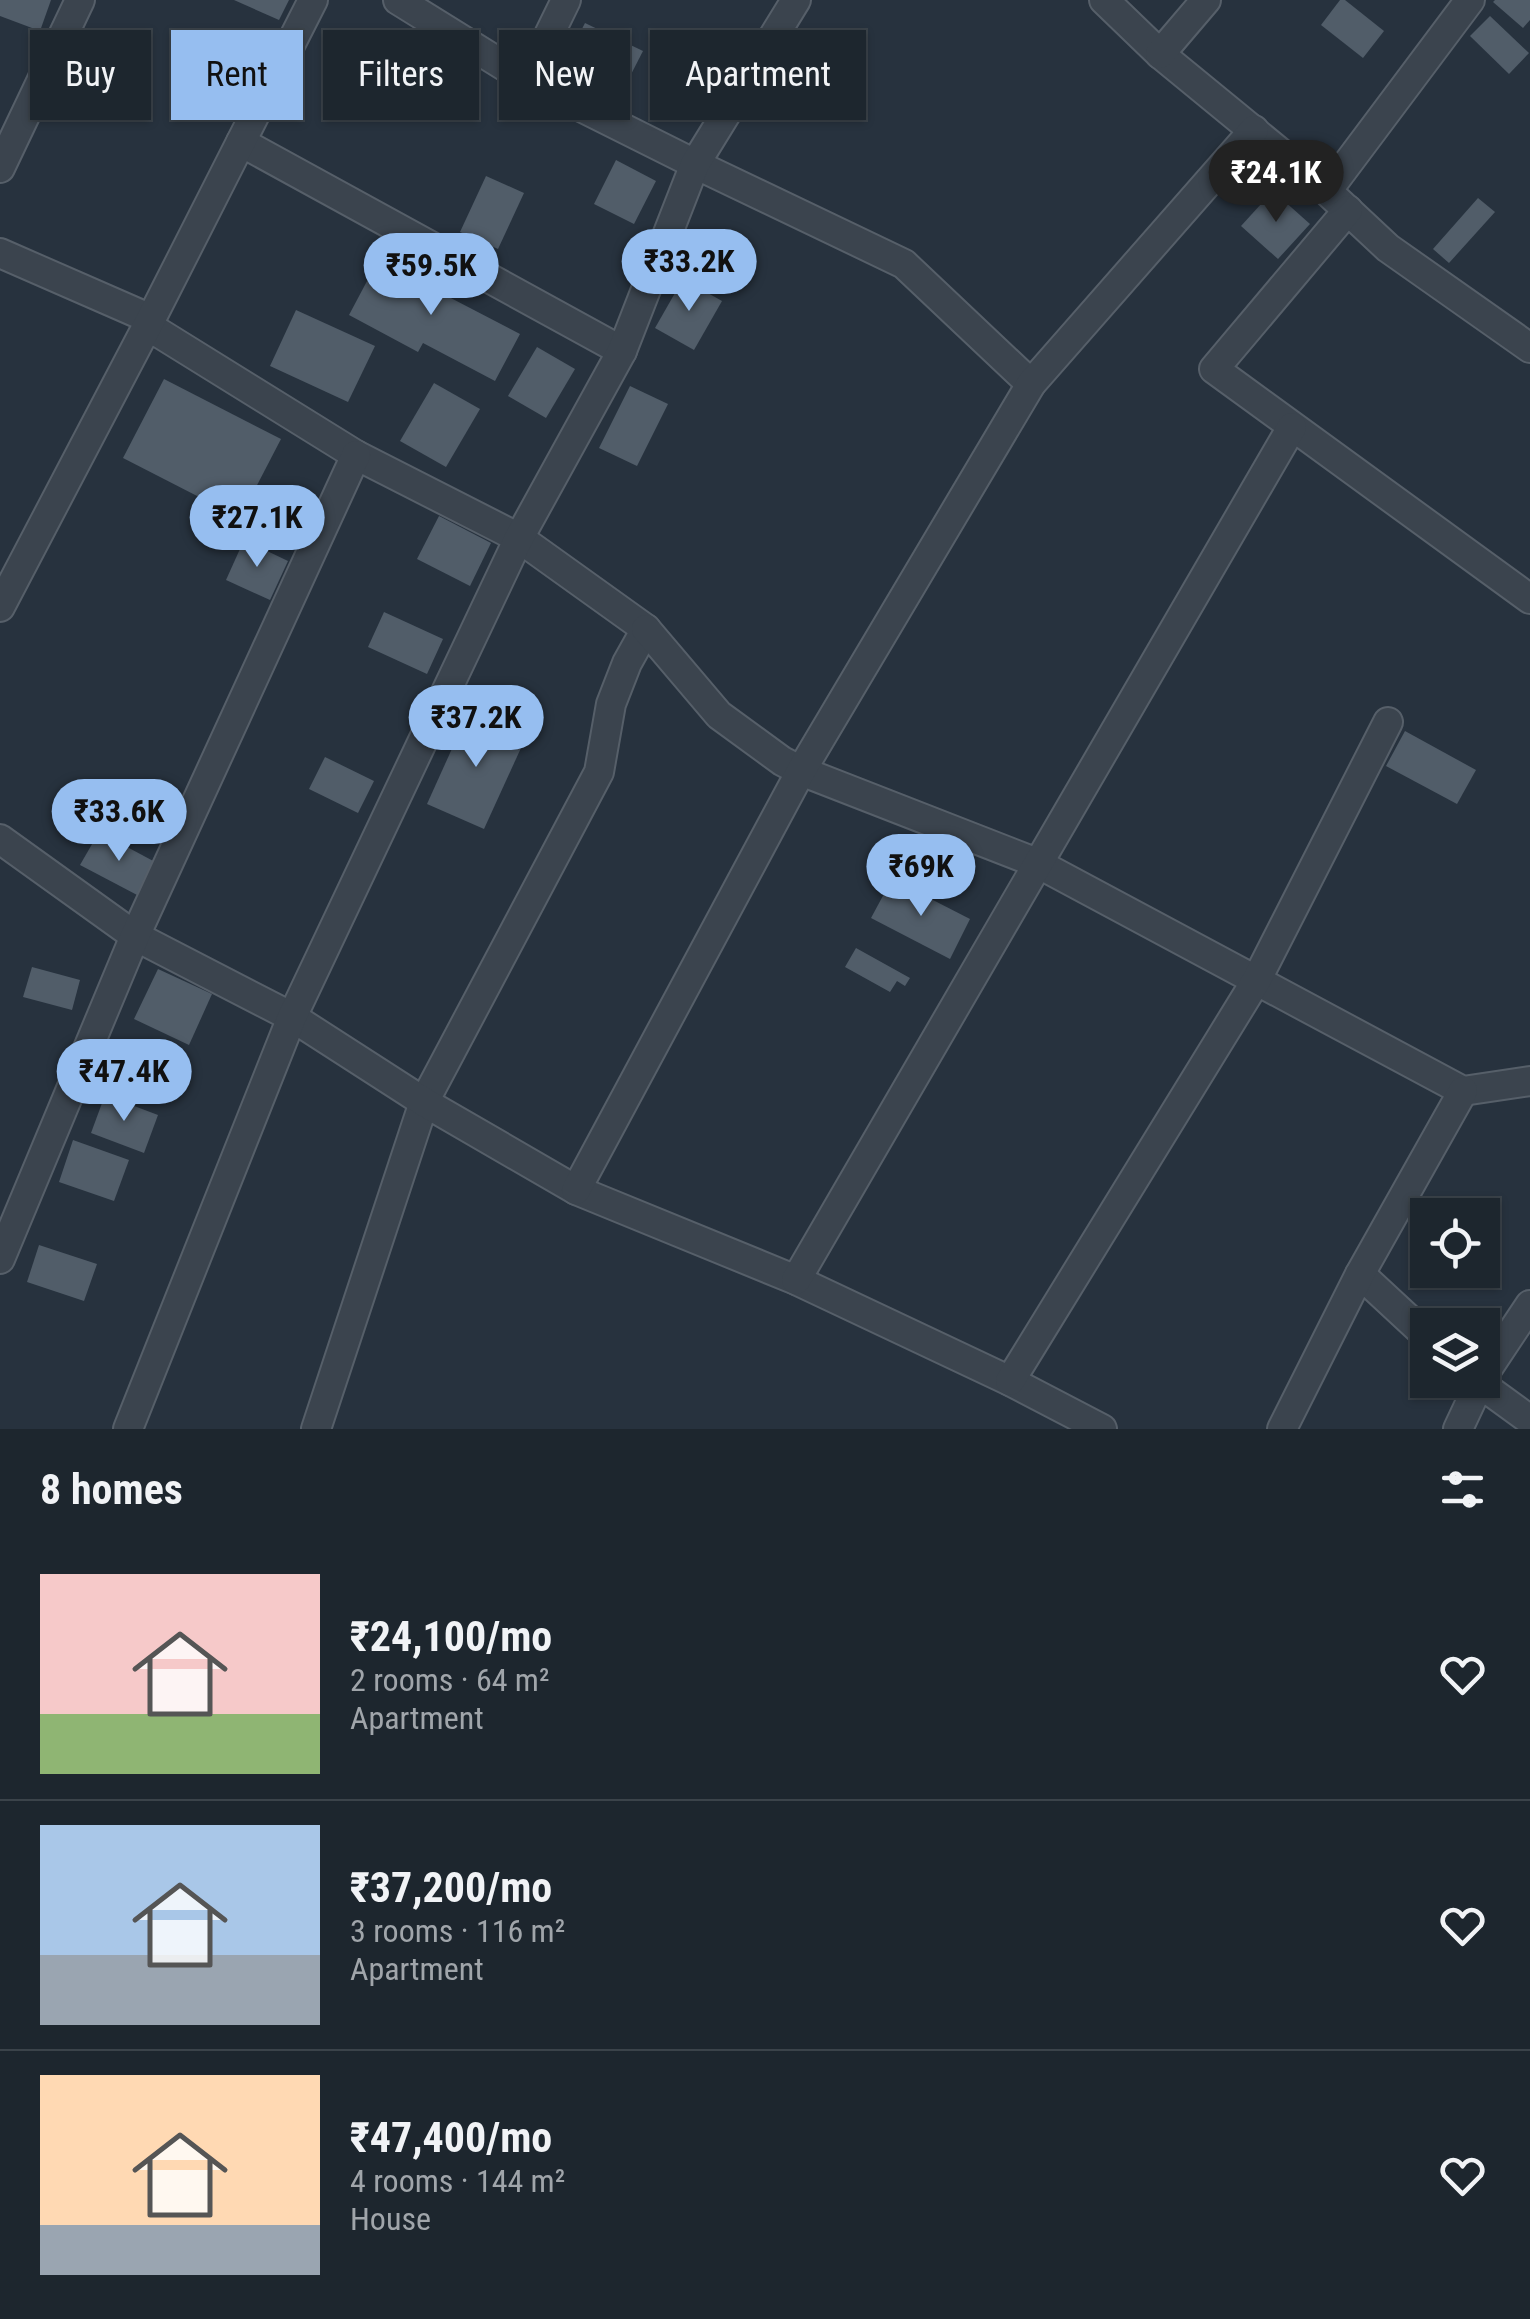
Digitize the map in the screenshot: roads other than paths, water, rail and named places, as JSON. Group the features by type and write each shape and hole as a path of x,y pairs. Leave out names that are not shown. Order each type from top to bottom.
{"street":[{"path":"0,168 80,0"},
{"path":"0,607 313,0"},
{"path":"398,0 499,63"},
{"path":"551,30 566,0"},
{"path":"128,1429 292,1017 519,538 622,351 695,164 796,0"},
{"path":"1104,0 1160,54 1338,200 1388,248 1530,348"},
{"path":"1160,54 1206,0"},
{"path":"1470,0 1338,200 1214,369 1530,599"},
{"path":"607,120 904,264 1031,384"},
{"path":"576,1190 801,771 1031,384 1254,130"},
{"path":"241,142 622,351"},
{"path":"0,253 150,322 356,455 519,538 646,628 719,715 782,761 1037,862 1463,1091 1530,1081"},
{"path":"796,1280 1292,427"},
{"path":"0,1259 135,936 356,455"},
{"path":"316,1429 424,1102 599,772 612,704 627,663 646,628"},
{"path":"1010,1381 1256,980 1388,722"},
{"path":"0,838 135,936 292,1017 424,1102 576,1190 796,1280 1102,1429"},
{"path":"1282,1429 1360,1274 1463,1091"},
{"path":"1360,1274 1410,1320"},
{"path":"1500,1349 1530,1305"},
{"path":"1500,1396 1530,1420"},
{"path":"1458,1429 1471,1398"}]}
